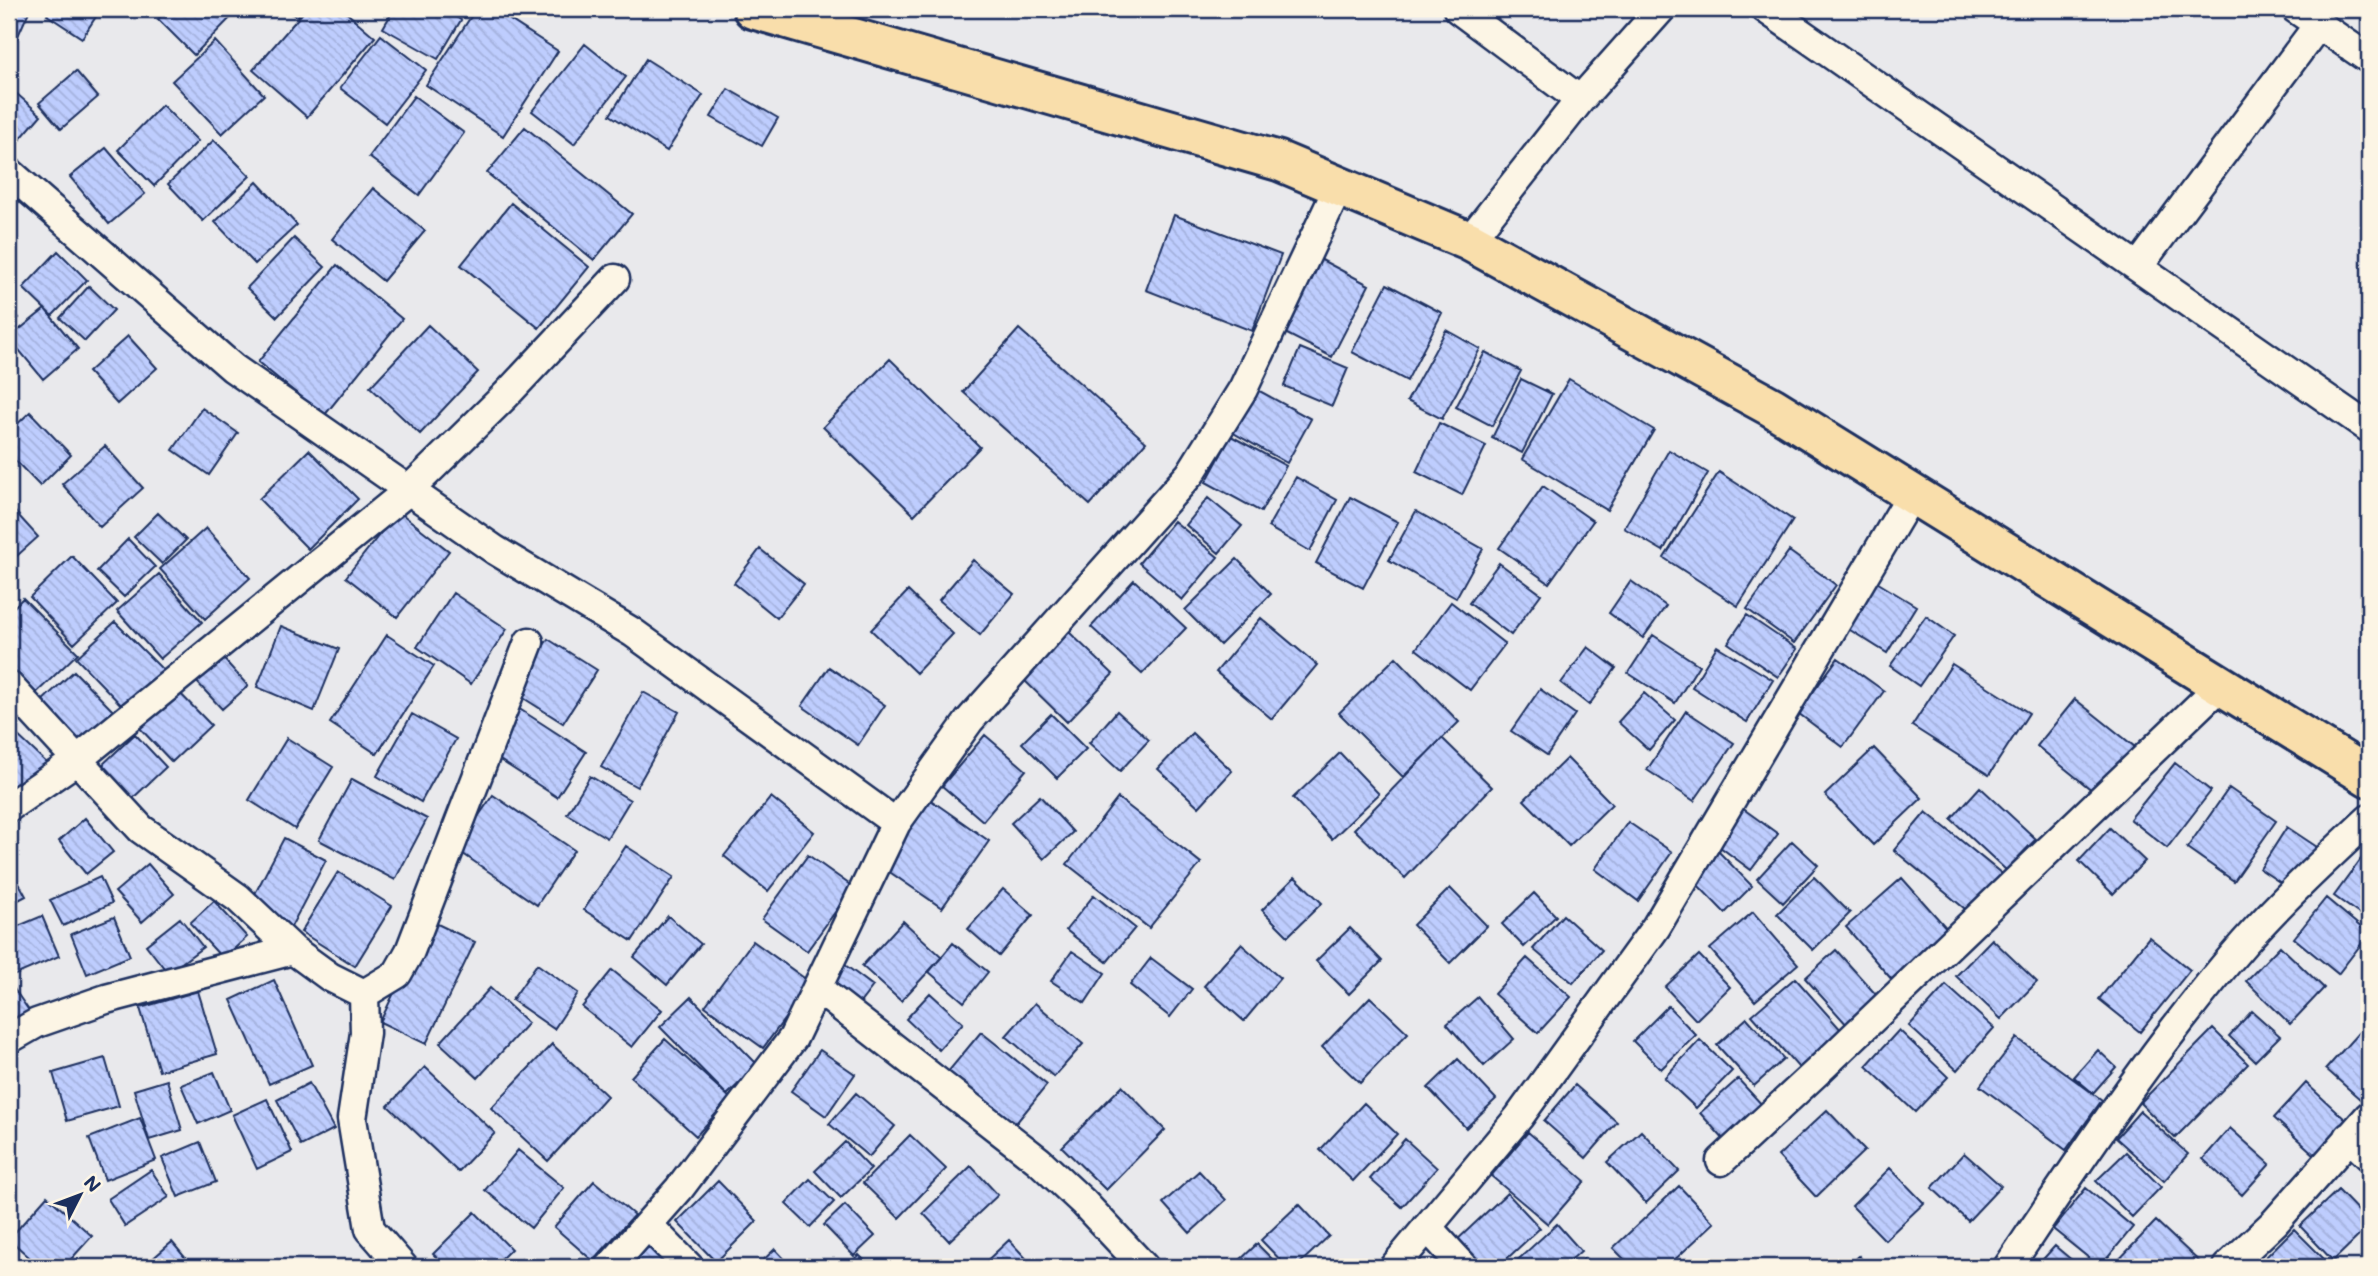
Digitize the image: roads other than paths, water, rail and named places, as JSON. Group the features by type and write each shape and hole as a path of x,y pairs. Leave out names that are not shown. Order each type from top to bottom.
{"highway":[{"path":"753,9 1279,161 1469,241 1772,407 2369,777"}],"street":[{"path":"1458,9 1580,100"},
{"path":"1469,241 1580,100 1661,9"},
{"path":"1766,9 2369,428"},
{"path":"2138,267 2307,16 2369,58"},
{"path":"9,172 233,368 495,550 632,632 896,823"},
{"path":"610,1267 679,1189 793,1038 896,823 969,720 1190,474 1243,389 1339,186"},
{"path":"9,807 77,760 410,490 506,395 615,279"},
{"path":"1394,1267 1519,1117 1656,927 1912,494"},
{"path":"364,994 397,974 410,951 529,642"},
{"path":"1721,1161 2221,685"},
{"path":"9,686 141,829 237,898 293,950 330,977 364,994"},
{"path":"2008,1267 2081,1159 2186,1014 2244,943 2305,878 2369,819"},
{"path":"9,1039 37,1023 106,999 293,950"},
{"path":"817,988 1039,1161 1083,1202 1144,1267"},
{"path":"364,994 365,1033 352,1119 370,1229 403,1267"},
{"path":"2227,1267 2275,1222 2369,1116"},
{"path":"2349,1137 2369,1156"},
{"path":"648,1225 689,1267"},
{"path":"1427,1227 1464,1267"}]}
